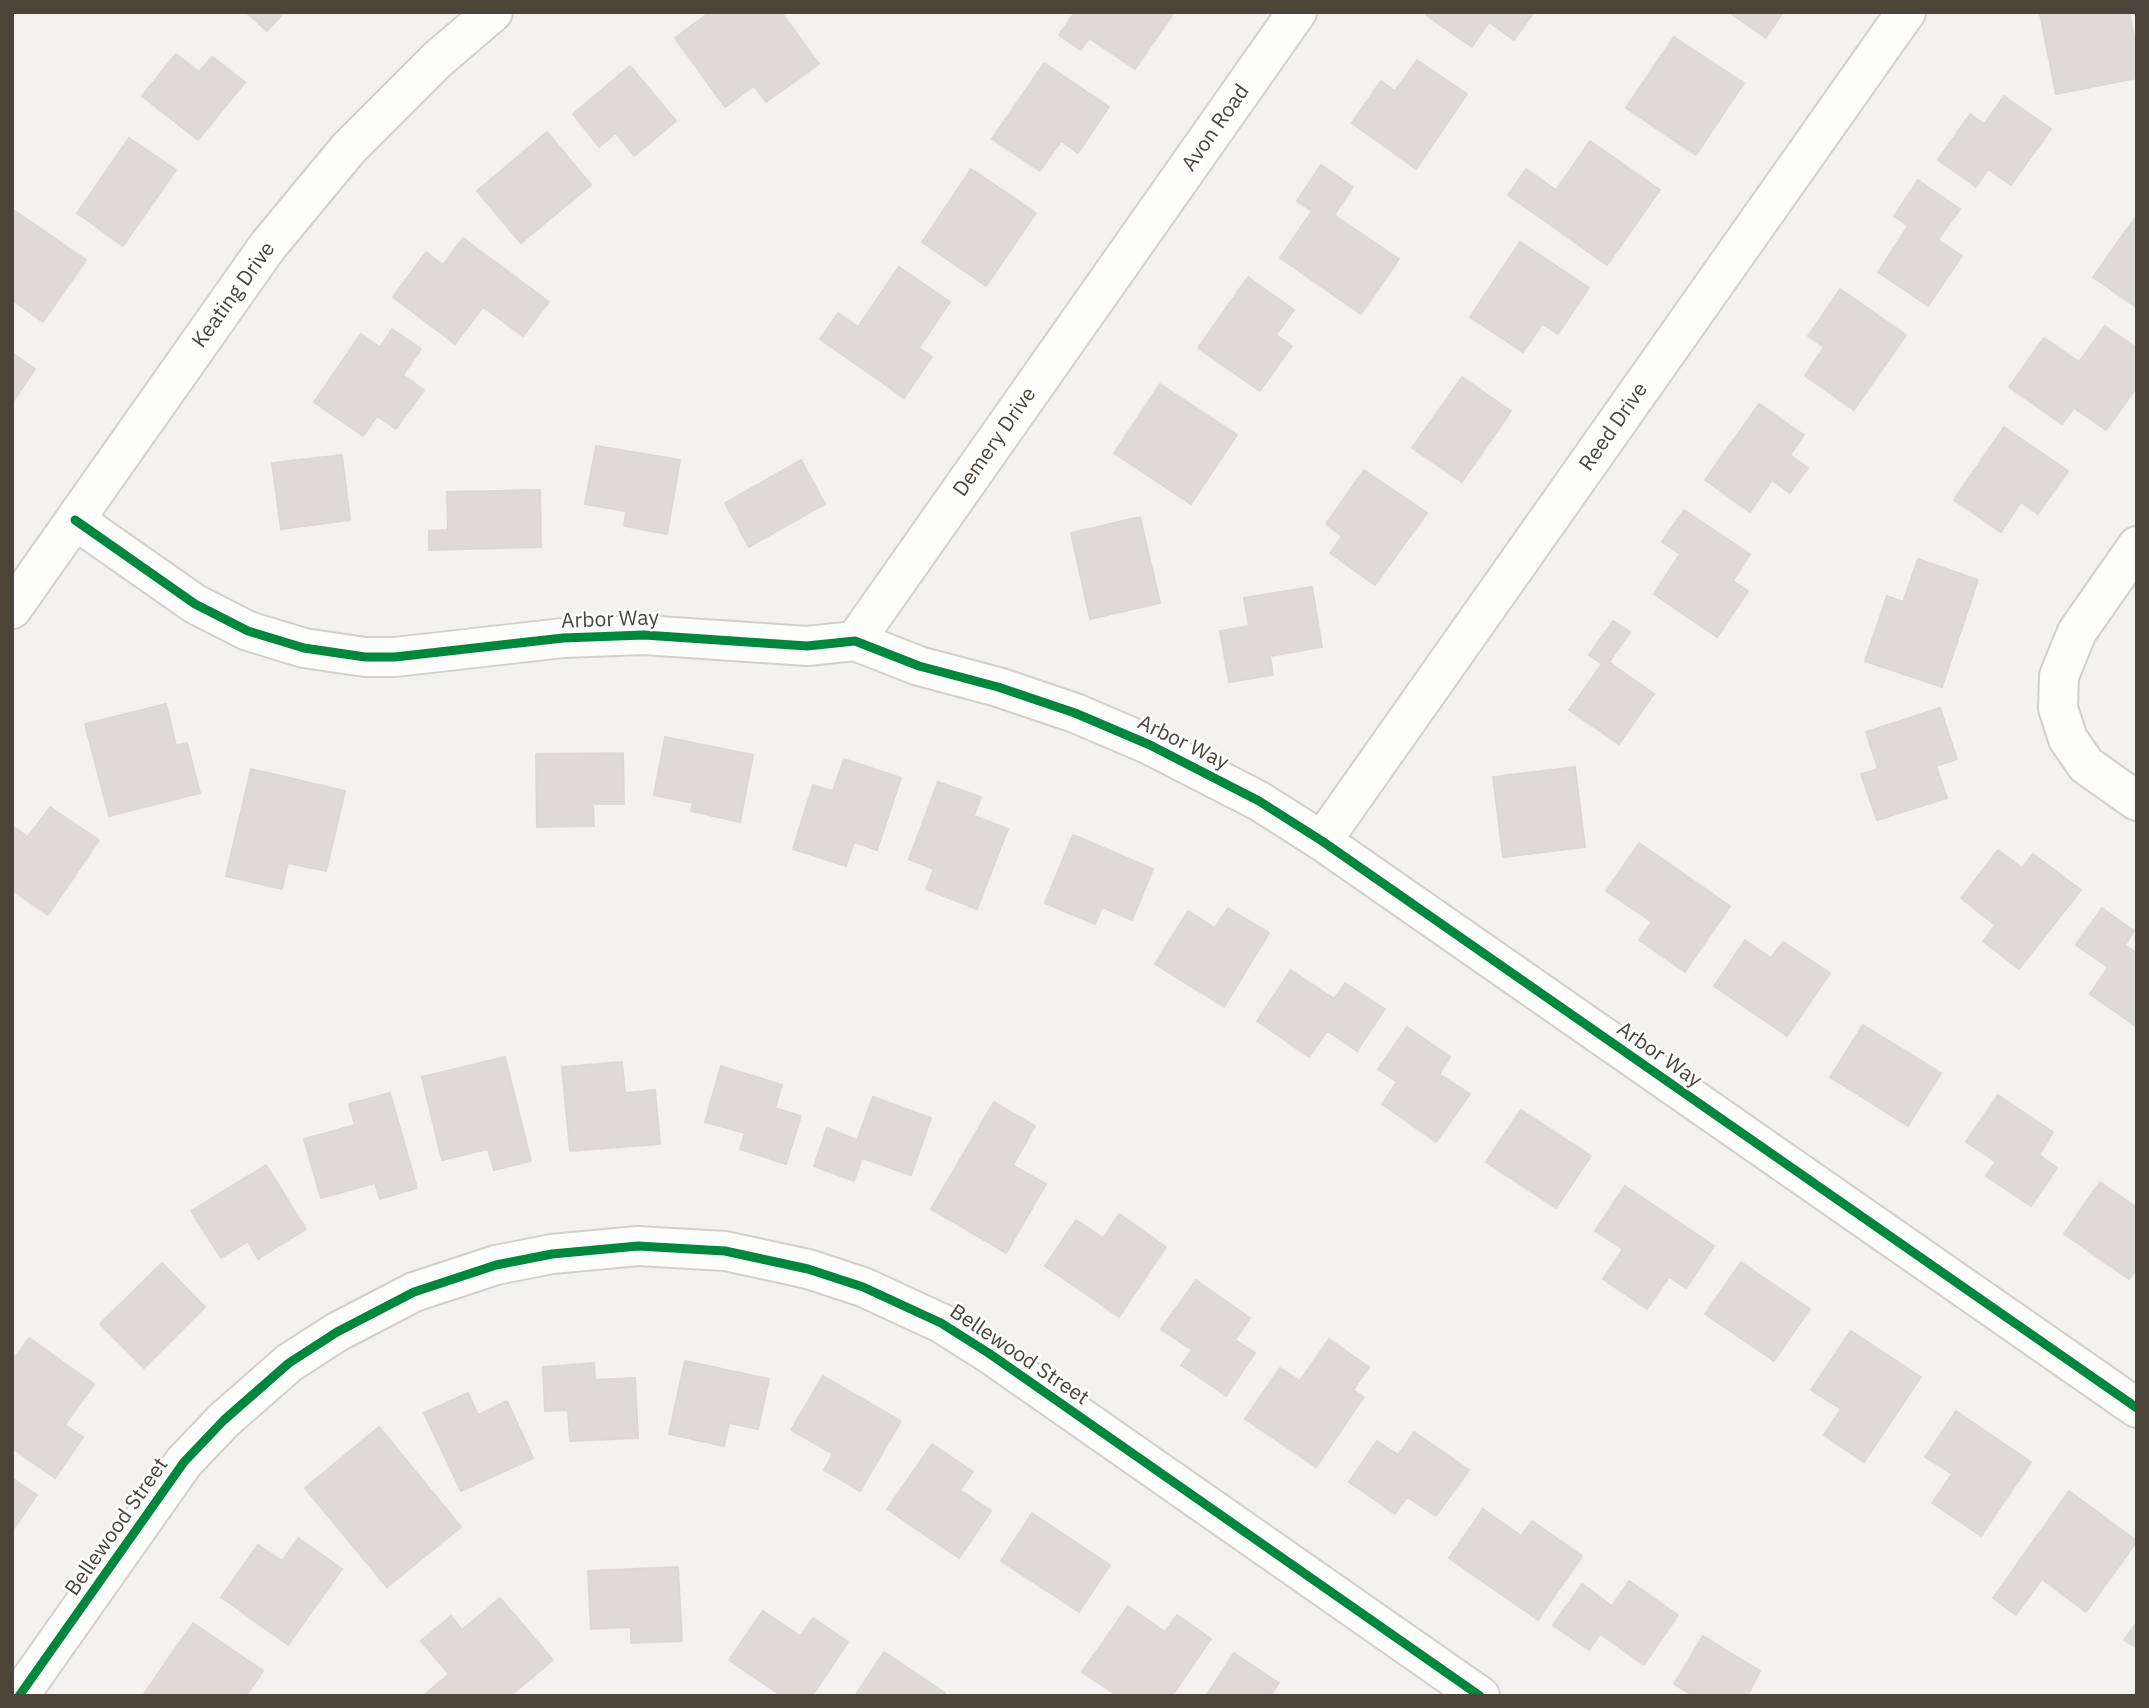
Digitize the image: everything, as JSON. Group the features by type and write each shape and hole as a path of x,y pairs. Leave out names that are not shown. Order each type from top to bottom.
{"street":[{"name":"Keating Drive","path":"12,609 267,247 348,149 438,59 493,12"},
{"name":"Avon Road","path":"1135,243 1297,12"},
{"name":"Reed Drive","path":"1322,841 1906,12"},
{"name":"Demery Drive","path":"855,641 1135,243"},
{"name":"Arbor Way","path":"75,520 195,604 248,631 304,648 365,657 395,657 563,638 644,635 807,646 855,641 919,666 998,687 1075,713 1150,744 1259,801 1322,841 2137,1408"},
{"path":"2137,546 2077,632 2059,676 2059,708 2068,738 2086,765 2137,801"},
{"name":"Bellewood Street","path":"19,1696 184,1462 224,1420 289,1363 337,1332 414,1292 496,1265 552,1254 638,1246 725,1251 808,1269 863,1287 942,1323 1480,1696"}],"building":[{"path":"246,12 284,12 267,31"},
{"path":"710,12 781,12 819,64 766,102 754,86 725,107 675,38"},
{"path":"1075,12 1174,12 1135,69 1089,38 1081,50 1059,35"},
{"path":"1428,12 1534,12 1514,40 1489,22 1472,47 1426,15"},
{"path":"1729,12 1783,12 1766,38"},
{"path":"2129,12 2137,51 2137,78 2056,94 2040,14"},
{"path":"1674,37 1744,83 1696,155 1626,108"},
{"path":"176,54 199,72 212,57 245,82 198,140 142,96"},
{"path":"1417,60 1467,94 1416,169 1352,123 1381,81 1395,91"},
{"path":"1044,63 1109,107 1078,153 1061,141 1040,171 992,139"},
{"path":"630,66 676,121 634,156 616,133 599,147 573,114"},
{"path":"2004,96 2051,129 2011,185 1988,169 1976,187 1938,160 1970,114 1984,124"},
{"path":"547,132 591,185 521,243 477,191"},
{"path":"129,138 176,170 123,246 77,213"},
{"path":"1590,141 1660,190 1607,265 1508,195 1526,169 1556,190"},
{"path":"1321,165 1353,187 1334,215 1399,259 1361,314 1280,258 1312,211 1297,201"},
{"path":"971,169 1036,213 986,286 922,242"},
{"path":"1918,180 1960,209 1938,240 1962,256 1928,306 1878,272 1908,226 1894,216"},
{"path":"15,211 86,260 43,322 12,300 12,216"},
{"path":"2137,215 2137,308 2093,277"},
{"path":"463,238 549,302 523,336 483,307 455,344 393,297 426,252 443,265"},
{"path":"1520,242 1589,288 1558,334 1542,324 1523,352 1470,317"},
{"path":"899,267 950,302 919,348 932,357 904,398 820,339 838,313 858,327"},
{"path":"1248,277 1294,310 1276,335 1292,346 1260,391 1198,348"},
{"path":"1840,289 1906,335 1854,410 1805,376 1824,347 1808,336"},
{"path":"2105,326 2137,348 2137,387 2106,430 2074,408 2062,424 2009,387 2044,338 2079,362"},
{"path":"392,329 421,349 403,375 424,390 396,429 377,416 363,436 314,402 361,334 380,347"},
{"path":"12,353 35,369 12,403"},
{"path":"1462,377 1511,411 1462,482 1412,448"},
{"path":"1160,384 1237,435 1191,504 1114,453"},
{"path":"1759,404 1804,435 1790,455 1808,468 1790,493 1772,480 1750,512 1705,480"},
{"path":"2004,427 2068,471 2038,514 2021,502 2001,532 1954,500"},
{"path":"596,446 680,460 667,534 624,526 626,511 585,504"},
{"path":"342,455 350,520 281,529 272,463"},
{"path":"801,460 825,504 749,547 725,503"},
{"path":"1364,470 1427,513 1375,585 1330,553 1342,536 1326,524"},
{"path":"540,490 541,547 429,550 429,531 448,530 447,492"},
{"path":"1684,510 1750,554 1733,581 1748,591 1717,637 1654,594 1680,554 1662,542"},
{"path":"1140,517 1160,603 1090,619 1071,533"},
{"path":"1918,559 1978,580 1942,687 1865,661 1887,596 1903,602"},
{"path":"1312,587 1322,647 1270,656 1273,675 1229,682 1220,631 1249,626 1244,598"},
{"path":"1613,621 1630,632 1609,662 1654,694 1619,744 1569,710 1602,664 1589,655"},
{"path":"166,704 176,745 187,743 200,793 109,816 85,724"},
{"path":"1940,708 1957,759 1936,766 1947,798 1877,820 1861,774 1878,769 1866,732"},
{"path":"665,737 753,755 740,822 691,811 693,803 654,795"},
{"path":"623,753 624,804 593,804 594,826 537,827 536,754"},
{"path":"844,759 901,778 877,850 854,842 846,866 793,849 813,785 833,791"},
{"path":"1575,767 1585,847 1503,857 1493,777"},
{"path":"251,769 345,791 326,871 288,863 282,889 226,876"},
{"path":"938,782 981,797 974,816 1008,829 977,909 926,889 934,869 909,859"},
{"path":"50,807 99,840 48,915 12,890 12,826 28,837"},
{"path":"1073,835 1153,869 1132,920 1102,907 1095,924 1045,903"},
{"path":"1639,843 1730,906 1685,972 1639,940 1652,922 1606,891"},
{"path":"1998,850 2022,868 2033,854 2081,890 2019,969 1983,941 1995,925 1961,898"},
{"path":"1228,908 1269,933 1224,1007 1155,964 1188,911 1215,928"},
{"path":"2102,908 2134,931 2125,945 2137,953 2137,1027 2090,994 2108,967 2076,945"},
{"path":"1745,940 1771,958 1783,942 1830,973 1787,1036 1714,986"},
{"path":"1291,970 1334,999 1345,983 1385,1009 1357,1051 1327,1031 1309,1057 1257,1021"},
{"path":"1863,1025 1941,1073 1908,1126 1830,1077"},
{"path":"1407,1027 1450,1057 1439,1074 1470,1094 1436,1142 1382,1104 1397,1082 1378,1069"},
{"path":"505,1057 531,1161 494,1170 488,1149 442,1160 422,1077"},
{"path":"622,1062 625,1093 655,1090 660,1144 570,1151 562,1067"},
{"path":"721,1066 782,1085 775,1108 801,1116 786,1164 740,1149 745,1133 705,1122"},
{"path":"390,1093 417,1188 380,1199 375,1183 321,1198 304,1139 355,1125 349,1104"},
{"path":"1998,1095 2053,1132 2039,1155 2057,1168 2031,1206 1986,1176 1996,1162 1966,1142"},
{"path":"873,1097 931,1118 911,1175 862,1158 854,1181 814,1166 827,1128 857,1140"},
{"path":"994,1102 1035,1126 1013,1165 1046,1184 1006,1253 931,1209"},
{"path":"1521,1110 1591,1156 1556,1208 1486,1162"},
{"path":"266,1165 306,1229 258,1259 248,1241 221,1258 191,1211"},
{"path":"2100,1182 2137,1208 2137,1268 2129,1279 2064,1234"},
{"path":"1625,1186 1714,1246 1686,1288 1669,1277 1647,1309 1603,1279 1623,1249 1595,1231"},
{"path":"1119,1214 1166,1247 1119,1317 1045,1266 1076,1220 1103,1238"},
{"path":"1741,1262 1810,1309 1774,1361 1705,1314"},
{"path":"162,1263 205,1307 144,1368 100,1324"},
{"path":"1196,1280 1250,1318 1235,1340 1255,1353 1226,1396 1181,1365 1192,1350 1161,1329"},
{"path":"1851,1331 1921,1377 1864,1462 1824,1435 1841,1409 1811,1390"},
{"path":"29,1338 94,1384 65,1425 83,1437 55,1478 12,1448 12,1361"},
{"path":"1329,1339 1369,1367 1353,1390 1364,1397 1316,1467 1245,1419 1280,1368 1300,1381"},
{"path":"685,1361 769,1379 758,1429 729,1423 724,1446 669,1434"},
{"path":"594,1363 595,1380 635,1378 638,1438 570,1441 568,1410 545,1411 543,1367"},
{"path":"823,1376 901,1421 860,1491 824,1470 833,1454 791,1430"},
{"path":"468,1393 478,1415 507,1401 533,1458 461,1491 424,1413"},
{"path":"1956,1411 2031,1462 1981,1536 1932,1503 1952,1474 1925,1457"},
{"path":"379,1427 461,1527 387,1587 305,1488"},
{"path":"1414,1432 1469,1470 1436,1516 1407,1497 1395,1514 1349,1482 1377,1441 1398,1455"},
{"path":"932,1444 973,1472 960,1490 991,1511 959,1558 887,1509"},
{"path":"12,1478 37,1495 12,1531"},
{"path":"2069,1491 2137,1541 2086,1612 2042,1579 2016,1615 1993,1598"},
{"path":"1483,1509 1521,1536 1532,1521 1582,1556 1538,1620 1449,1558"},
{"path":"1032,1513 1110,1565 1079,1612 1001,1561"},
{"path":"298,1538 342,1569 288,1645 221,1597 258,1545 282,1561"},
{"path":"678,1567 682,1641 631,1643 631,1627 591,1629 588,1571"},
{"path":"1629,1581 1678,1615 1644,1665 1600,1634 1589,1650 1553,1625 1582,1584 1612,1606"},
{"path":"500,1598 553,1660 510,1696 423,1696 449,1674 421,1641 451,1616 462,1630"},
{"path":"1128,1606 1165,1632 1177,1615 1211,1639 1172,1696 1118,1696 1082,1672"},
{"path":"763,1611 800,1636 813,1618 848,1642 812,1696 782,1696 729,1660"},
{"path":"2137,1622 2137,1648 2124,1640"},
{"path":"193,1623 263,1671 246,1696 144,1694"},
{"path":"1703,1636 1760,1671 1747,1696 1693,1696 1674,1684"},
{"path":"884,1652 945,1693 943,1696 855,1696"},
{"path":"1234,1653 1279,1683 1270,1696 1206,1696"}],"cycle path":[{"path":"75,520 195,604 248,631 304,648 365,657 395,657 563,638 644,635 807,646 855,641 919,666 998,687 1075,713 1150,745 1259,801 1322,841 2137,1408"},
{"path":"19,1696 184,1462 224,1420 289,1363 337,1332 414,1292 496,1265 552,1254 638,1246 725,1251 808,1269 863,1287 941,1323 990,1354 1480,1696"}]}
